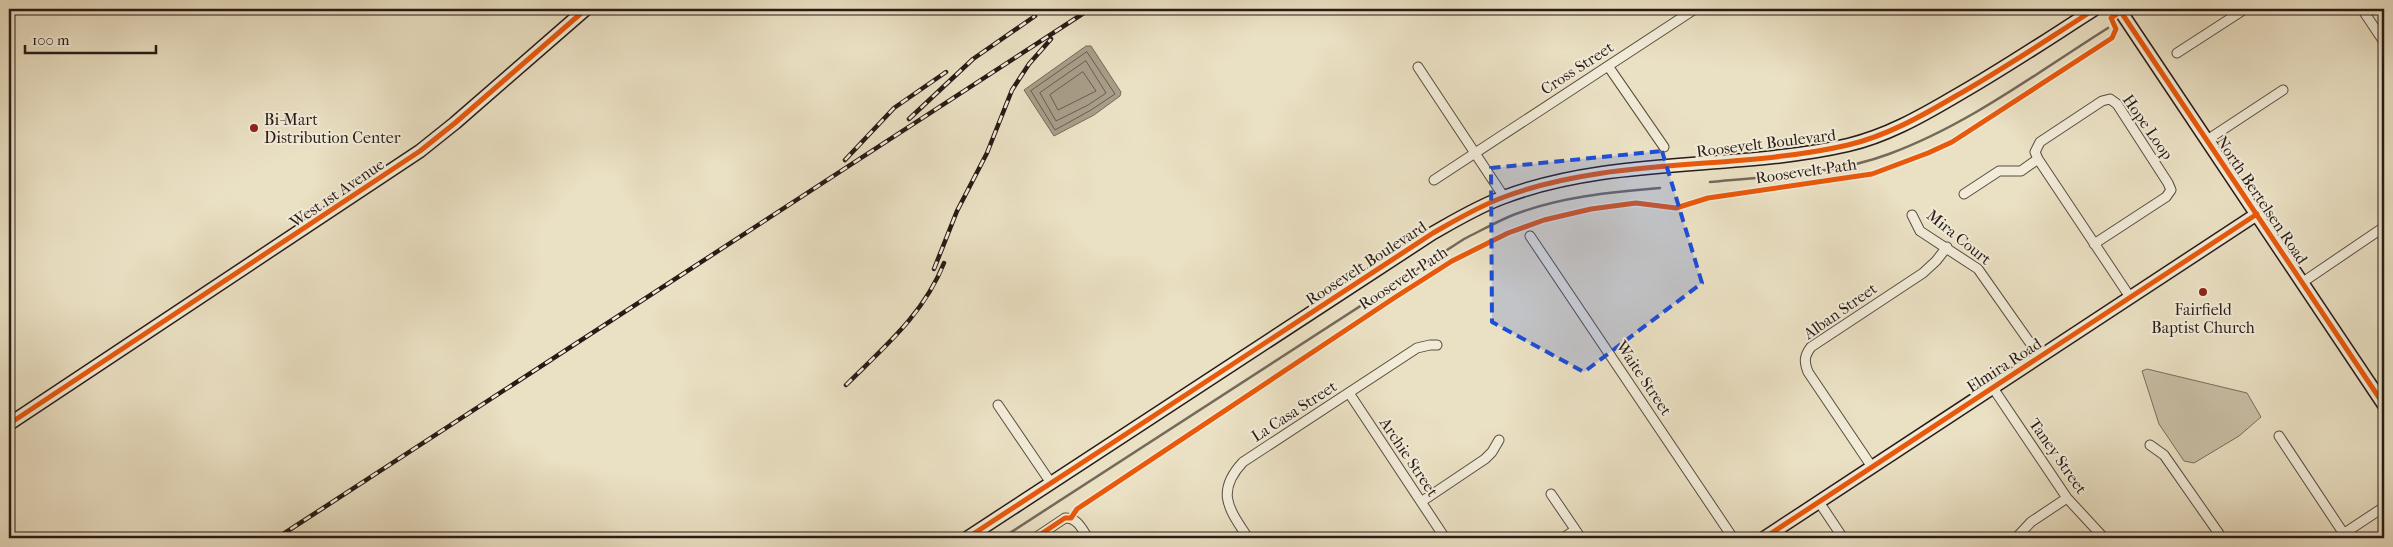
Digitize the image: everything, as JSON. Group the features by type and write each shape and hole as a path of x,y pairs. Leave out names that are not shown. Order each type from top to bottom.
{"street":[{"name":"West 1st Avenue","path":"9,424 412,156 455,124 586,9"},
{"name":"Cross Street","path":"1434,180 1695,9"},
{"name":"Roosevelt Boulevard","path":"967,538 1433,233 1504,197 1553,182 1595,174 1809,153 1866,140 1910,122 1936,108 2095,9"},
{"name":"North Bertelsen Road","path":"2119,9 2258,214 2384,405"},
{"path":"2177,53 2246,9"},
{"path":"2362,9 2384,42"},
{"path":"1608,66 1664,147"},
{"path":"1418,67 1504,197"},
{"path":"2207,140 2283,90"},
{"name":"Hope Loop","path":"2038,160 2035,150 2040,142 2102,101 2110,99 2117,104 2171,190 2166,197 2094,244"},
{"path":"1964,194 1999,171 2008,169 2019,171 2038,160 2130,297"},
{"name":"Elmira Road","path":"1764,538 2258,214"},
{"name":"Mira Court","path":"1912,215 1920,231 1947,247 1981,272 2040,357"},
{"path":"2303,282 2384,227"},
{"name":"Waite Street","path":"1530,236 1733,538"},
{"name":"Alban Street","path":"1872,467 1808,372 1805,356 1811,348 1923,273 1947,247"},
{"name":"La Casa Street","path":"1248,538 1228,504 1226,492 1233,472 1243,462 1417,348 1430,344 1437,345"},
{"name":"Taney Street","path":"1993,388 2067,498 2104,538"},
{"name":"Archie Street","path":"1349,393 1445,538"},
{"path":"998,405 1051,483"},
{"path":"2279,436 2340,536 2384,507"},
{"path":"1421,502 1485,459 1499,440"},
{"path":"2150,445 2164,455 2222,538"},
{"path":"1551,494 1581,538"},
{"path":"2016,538 2031,522 2067,498"},
{"path":"1819,502 1843,538"},
{"path":"1035,538 1065,518 1076,520 1088,538"},
{"path":"1563,538 1575,530"}],"highlighted area":[{"path":"1662,151 1702,283 1584,372 1492,322 1491,168"}],"shaded area":[{"path":"2147,369 2247,393 2261,417 2239,436 2194,463 2184,461 2159,424 2142,371"}],"water":[{"path":"1086,46 1091,46 1121,92 1120,96 1094,115 1054,136 1024,90"}],"waterway":[{"path":"1710,182 1823,171 1868,161 1889,154 1918,142 1975,113 2108,28"},
{"path":"1002,538 1464,239 1513,215 1548,204 1604,194 1660,188"}],"railway":[{"path":"277,538 1090,9"},
{"path":"909,119 973,59 1035,16"},
{"path":"934,269 957,211 987,153 1012,90 1029,64 1051,39"},
{"path":"845,160 894,108 946,72"},
{"path":"846,385 902,329 925,299 944,263"}],"cycle path":[{"path":"9,424 420,151 586,9"},
{"name":"Roosevelt Path","path":"967,538 1433,233 1468,213 1504,197 1545,184 1588,175 1631,169 1805,153 1848,145 1876,137 1916,119 1972,87 2095,9"},
{"path":"2119,9 2384,405"},
{"name":"Roosevelt Path","path":"1035,538 1065,518 1071,518 1077,509 1394,298 1452,261 1508,233 1544,220 1591,209 1636,203 1676,208 1708,198 1872,174 1952,142 2112,38 2116,29 2111,18 2125,9"},
{"path":"1764,538 2257,214"}],"place":[{"name":"Bi-Mart Distribution Center","path":"254,128"},
{"name":"Fairfield Baptist Church","path":"2203,292"}]}
